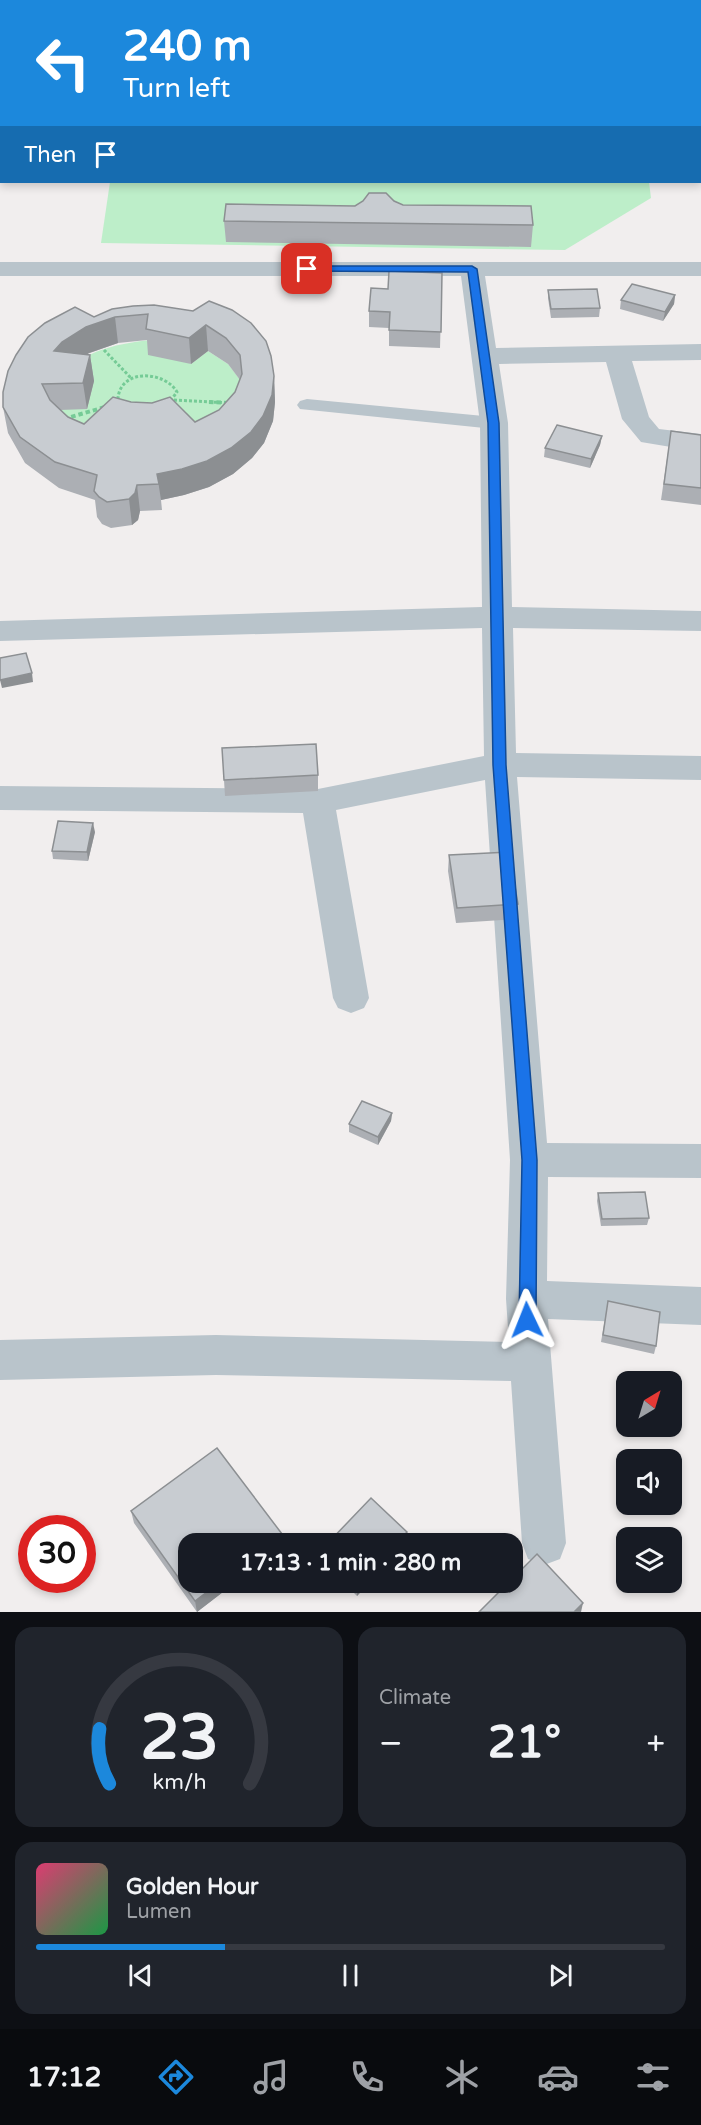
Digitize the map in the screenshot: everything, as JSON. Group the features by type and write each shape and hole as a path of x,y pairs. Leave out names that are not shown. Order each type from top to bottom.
{"street":[{"path":"0,269 701,269"},
{"path":"472,269 494,423 500,765 530,1160 526,1299 544,1543"},
{"path":"483,356 701,352"},
{"path":"617,353 636,419 651,436 701,442"},
{"path":"0,631 498,617 701,621"},
{"path":"0,798 318,801 500,765 701,768"},
{"path":"318,801 351,998"},
{"path":"530,1160 701,1161"},
{"path":"526,1299 701,1306"},
{"path":"0,1360 216,1355 530,1362"}],"lane":[{"path":"307,405 494,423"}],"path":[{"path":"104,350 132,379"},
{"path":"151,376 169,381 177,392 173,400 163,408 153,411 143,412 125,407 120,402 118,392 125,382 132,379 151,376"},
{"path":"173,400 233,403"},
{"path":"60,420 110,405"}],"green space":[{"path":"110,183 649,183 651,198 565,250 101,243"},
{"path":"150,340 191,364 208,351 228,364 241,381 237,418 88,450 46,410 87,408 93,381 66,368 106,348"}],"building":[{"path":"369,193 386,193 394,201 403,205 531,206 533,225 224,221 226,204 355,206"},
{"path":"389,271 442,273 441,332 389,330 390,312 369,311 371,288 388,289"},
{"path":"632,284 675,295 665,312 621,300"},
{"path":"597,289 600,308 551,309 548,290"},
{"path":"209,301 232,310 251,323 266,341 271,356 274,376 272,395 263,416 251,432 231,448 207,461 157,474 159,484 137,485 135,493 129,499 107,502 94,491 97,475 55,462 20,437 3,407 3,392 8,371 16,355 28,337 45,323 75,307 94,317 112,309 133,306 154,305 193,311","holes":["148,314 146,329 189,338 206,325 226,338 240,355 242,374 235,392 219,410 195,422 170,397 152,403 131,402 113,397 84,424 68,417 50,400 42,384 83,383 90,355 54,351 62,342 86,327 115,317"]},
{"path":"557,425 602,436 591,459 545,448"},
{"path":"671,431 701,435 701,488 664,484"},
{"path":"26,653 32,673 0,680 0,658"},
{"path":"316,744 318,775 224,780 222,748"},
{"path":"58,821 93,823 87,852 52,851"},
{"path":"509,852 518,904 457,908 449,855"},
{"path":"362,1101 392,1113 378,1137 349,1124"},
{"path":"645,1192 649,1218 602,1219 598,1193"},
{"path":"608,1301 660,1312 656,1346 603,1335"},
{"path":"217,1448 281,1533 178,1533 178,1577 131,1511"},
{"path":"371,1498 407,1532 406,1533 338,1533"},
{"path":"537,1554 583,1603 574,1612 479,1612 498,1593 523,1593 523,1568"},
{"path":"189,1593 206,1593 195,1601"}],"route":[{"path":"307,269 472,269 494,423 500,765 530,1160 527,1320"}]}
